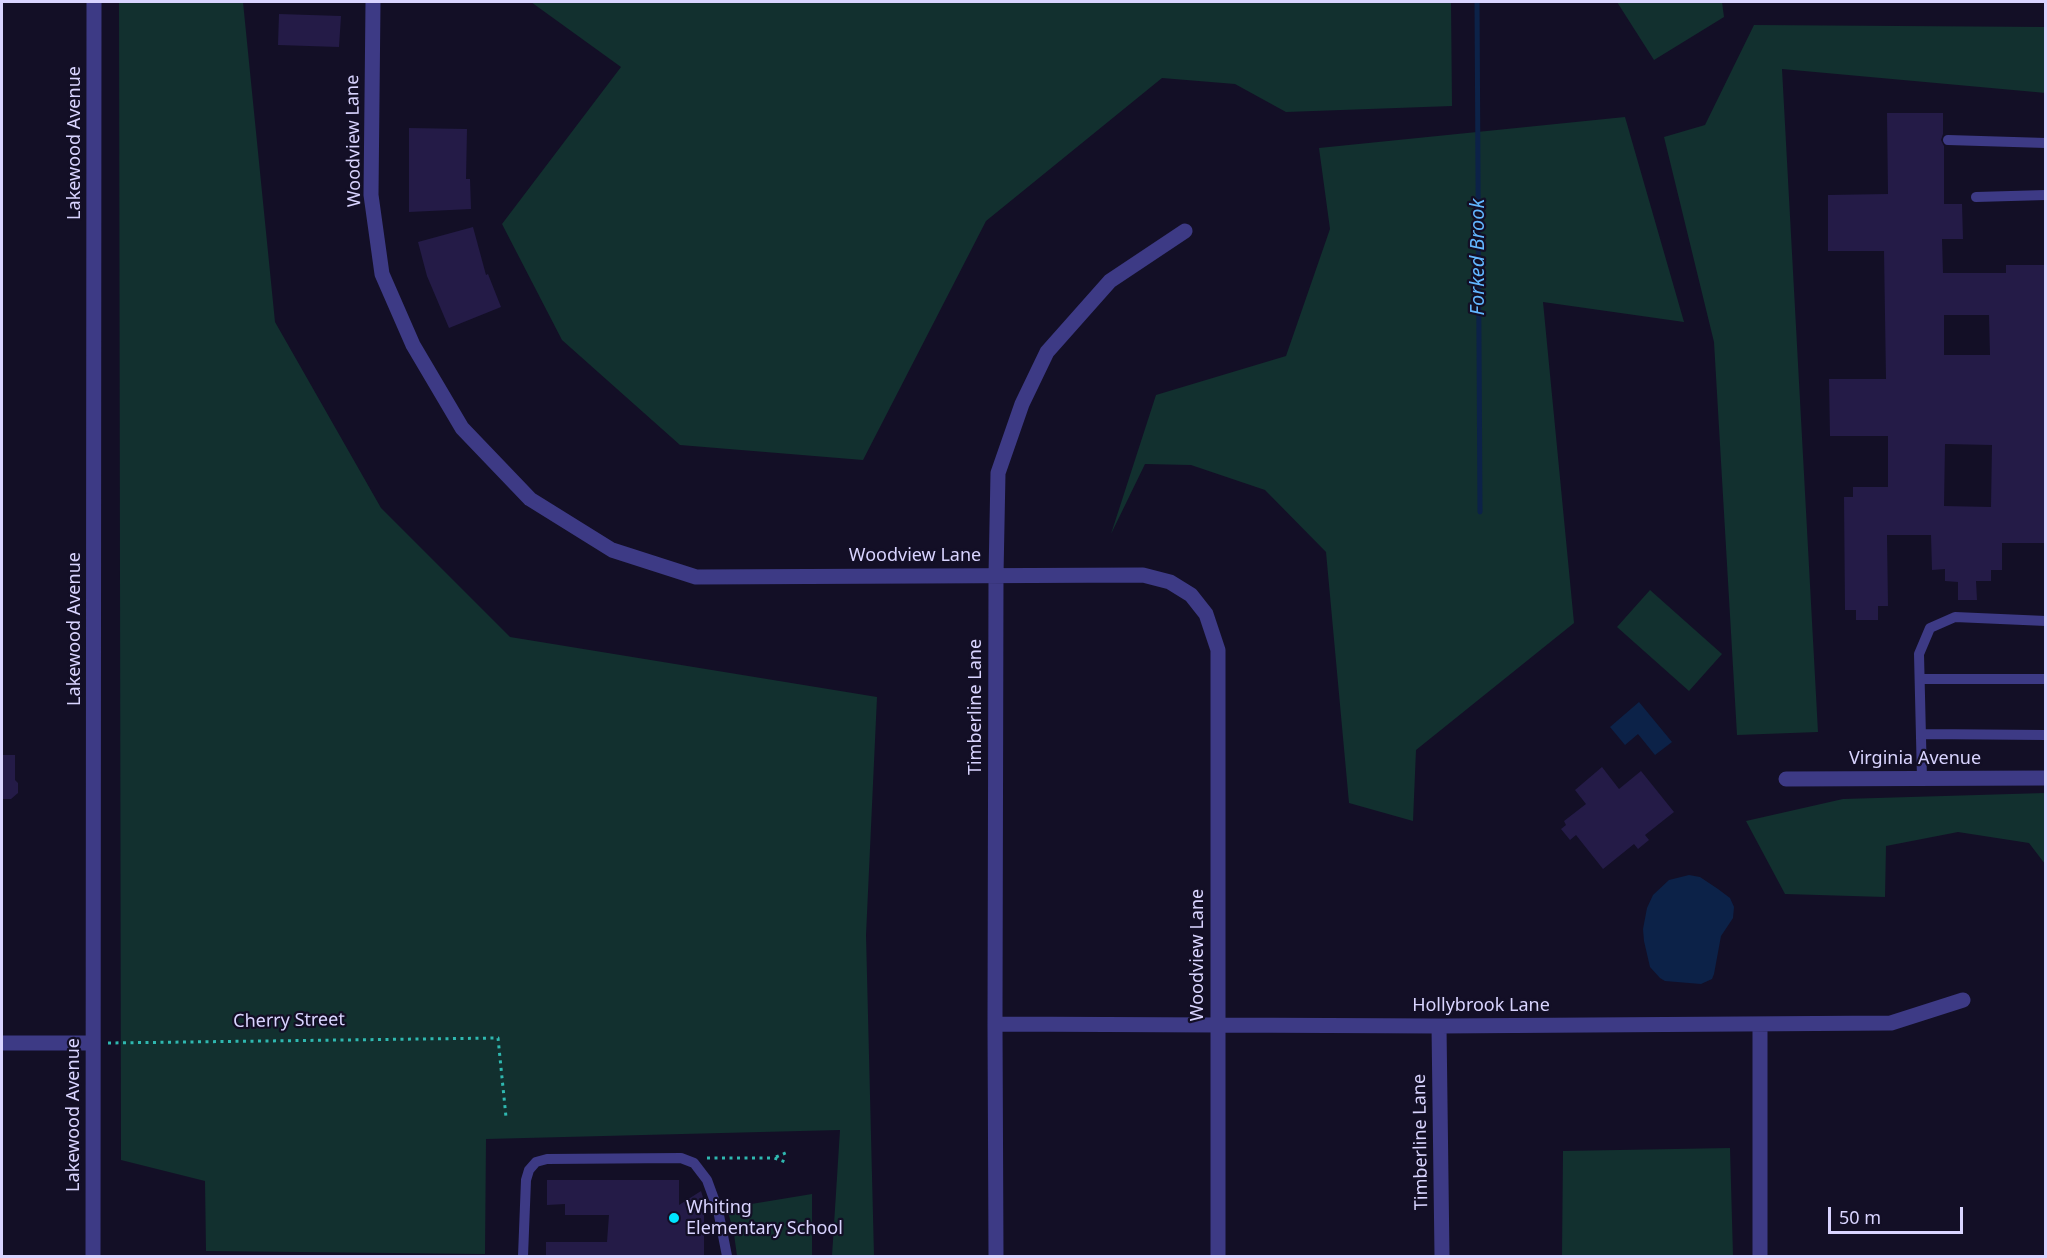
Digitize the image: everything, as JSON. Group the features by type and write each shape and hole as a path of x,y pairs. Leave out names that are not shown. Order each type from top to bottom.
{"street":[{"name":"Lakewood Avenue","path":"93,1257 94,2"},
{"name":"Woodview Lane","path":"373,2 371,195 382,274 412,345 462,428 530,499 612,550 696,577 1143,575 1170,582 1191,595 1206,614 1218,650 1218,1257"},
{"name":"Timberline Lane","path":"996,1257 996,574 999,473 1023,404 1047,352 1110,281 1185,231"},
{"name":"Virginia Avenue","path":"1786,779 2046,778"},
{"name":"Hollybrook Lane","path":"995,1024 1439,1026 1891,1023 1963,1000"},
{"path":"1760,1024 1760,1257"},
{"name":"Timberline Lane","path":"1439,1026 1442,1257"},
{"path":"2,1043 93,1043"}],"lane":[{"path":"1948,140 2046,143"},
{"path":"1976,197 2046,195"},
{"path":"1922,779 1919,654 1930,628 1955,617 2046,621"},
{"path":"1920,680 2046,679"},
{"path":"1921,734 2046,735"},
{"path":"523,1257 526,1180 529,1170 536,1162 547,1159 681,1158 694,1163 707,1180 718,1210 727,1257"}],"path":[{"name":"Cherry Street","path":"93,1043 498,1038 506,1117"},
{"path":"774,1158 788,1152"},
{"path":"681,1158 774,1158 788,1163"}],"green space":[{"path":"119,2 243,2 275,322 381,508 510,637 877,697 866,935 874,1256 832,1256 840,1130 486,1139 485,1254 206,1251 205,1181 121,1160"},
{"path":"531,2 1451,2 1452,106 1286,112 1235,84 1162,78 986,221 863,460 680,445 562,340 502,224 621,67"},
{"path":"1617,2 1722,2 1724,17 1654,60"},
{"path":"1754,25 2045,27 2046,93 1782,69 1818,732 1737,735 1714,342 1664,137 1705,125"},
{"path":"1625,117 1684,322 1543,302 1574,623 1416,750 1413,821 1349,803 1326,552 1265,490 1191,465 1145,464 1111,534 1156,395 1286,356 1330,229 1319,148"},
{"path":"1650,590 1722,654 1689,691 1617,627"},
{"path":"2045,793 2045,864 2029,843 1958,832 1886,846 1885,897 1785,894 1746,821 1843,799"},
{"path":"1730,1148 1733,1256 1562,1256 1563,1151"},
{"path":"812,1194 812,1256 737,1256 727,1208"}],"water":[{"path":"1639,702 1672,742 1655,755 1638,734 1625,745 1610,727"},
{"path":"1689,875 1700,877 1718,889 1730,898 1734,907 1733,918 1721,936 1712,979 1701,984 1665,981 1660,978 1650,967 1644,941 1643,929 1647,908 1653,895 1669,880"}],"building":[{"path":"279,14 341,16 339,47 278,45"},
{"path":"1887,113 1943,113 1941,140 1944,146 1944,204 1962,204 1963,239 1942,239 1943,273 2006,273 2006,265 2046,265 2046,543 2002,543 2002,570 1991,570 1991,581 1976,581 1977,600 1958,600 1958,582 1945,581 1945,569 1932,570 1931,535 1887,535 1888,606 1878,606 1878,620 1856,620 1856,610 1845,610 1844,497 1853,497 1853,487 1888,487 1888,436 1830,436 1829,379 1886,379 1884,251 1828,251 1828,195 1888,194","holes":["1944,315 1989,315 1990,355 1944,355","1945,444 1992,445 1991,507 1944,506"]},
{"path":"409,128 467,129 466,179 470,179 471,209 409,212"},
{"path":"473,227 486,275 488,274 501,307 449,328 427,276 418,242"},
{"path":"2,755 15,755 15,780 18,783 18,793 11,799 2,799"},
{"path":"1602,767 1619,789 1641,771 1674,812 1645,835 1649,840 1638,849 1634,844 1603,869 1576,835 1570,840 1561,829 1566,825 1564,821 1586,804 1575,790"},
{"name":"Whiting Elementary School","path":"547,1180 679,1180 679,1205 701,1191 707,1210 704,1210 704,1257 546,1257 546,1242 607,1242 609,1215 565,1215 565,1204 547,1205"}],"waterway":[{"name":"Forked Brook","path":"1477,2 1480,512"}],"place":[{"name":"Whiting Elementary School","path":"674,1218"}]}
